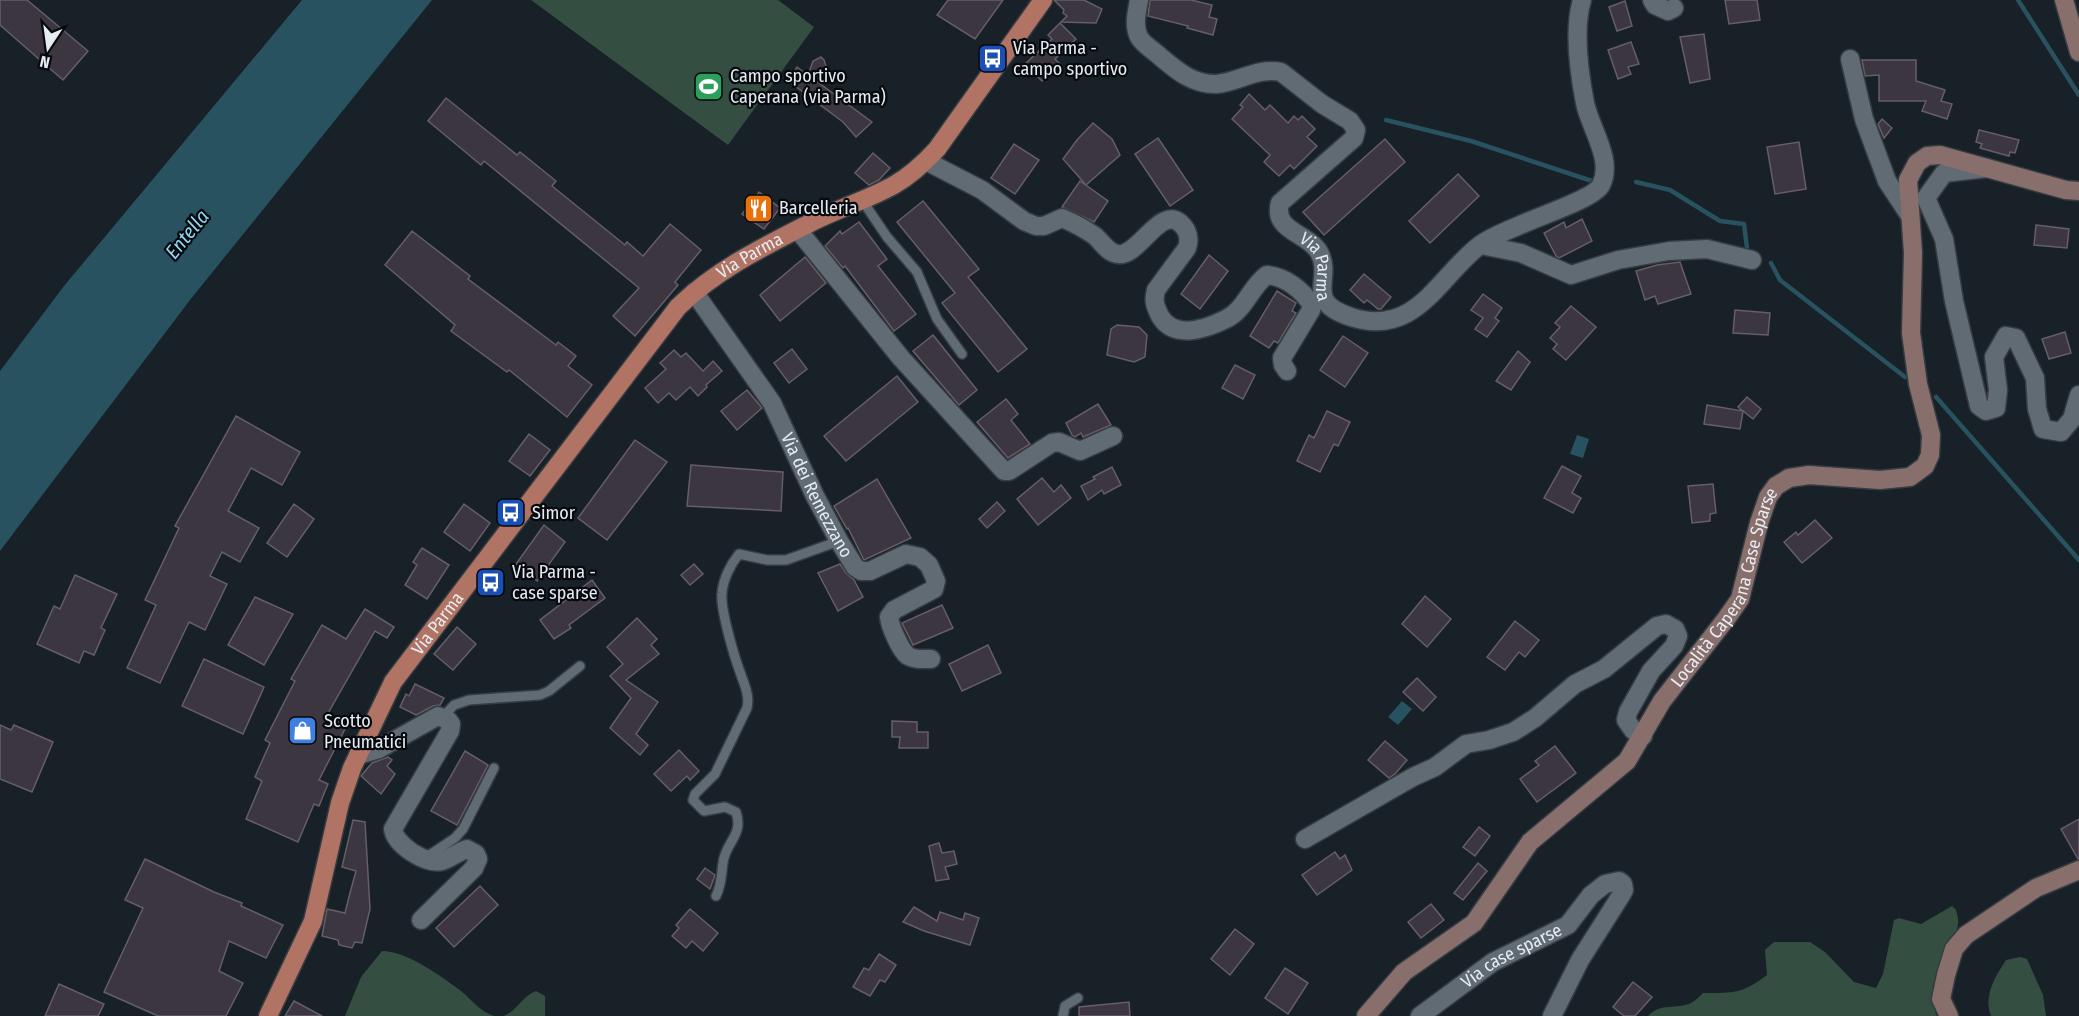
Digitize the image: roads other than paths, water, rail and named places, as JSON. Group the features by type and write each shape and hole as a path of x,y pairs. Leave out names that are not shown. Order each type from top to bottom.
{"main road":[{"name":"Via Parma","path":"268,1016 312,921 340,803 358,755 393,682 437,622 531,503 678,307 694,292 741,258 896,184 926,161 1043,0"}],"street":[{"name":"Via Parma","path":"1139,0 1135,22 1139,37 1185,76 1200,82 1218,84 1257,72 1272,70 1281,72 1322,104 1350,121 1356,130 1354,138 1280,203 1277,212 1287,226 1318,251 1322,262 1322,296 1328,306 1351,317 1378,321 1400,318 1422,304 1481,245 1521,224 1587,197 1600,188 1606,171 1585,104 1576,34 1582,0"},
{"path":"1652,0 1655,5 1668,11 1674,8"},
{"path":"2064,0 2079,52"},
{"path":"1850,59 1864,119 1887,181 1910,216"},
{"name":"Località Caperana Case Sparse","path":"1366,1016 1404,972 1474,923 1530,842 1628,761 1662,701 1740,598 1759,523 1768,497 1776,486 1789,478 1809,475 1880,480 1910,477 1925,466 1930,455 1931,435 1918,384 1911,333 1913,253 1908,180 1917,163 1927,156 1940,155 2066,190 2079,191"},
{"name":"Via Parma","path":"926,161 982,190 1024,221 1036,226 1044,226 1062,218 1092,234 1117,254 1126,253 1137,246 1158,223 1169,220 1177,222 1186,230 1189,241 1187,248 1156,290 1154,305 1165,325 1178,331 1190,331 1228,318 1239,309 1261,279 1268,275 1289,282 1305,294 1312,305 1282,358 1287,372"},
{"path":"1989,168 1944,173 1926,198 1944,239 1954,301 1979,405 1986,411 1996,408 1998,390 1994,357 2006,336 2016,338 2035,378 2037,409 2043,429 2061,432 2072,419 2079,395"},
{"name":"Via Parma","path":"798,230 902,358 1004,471 1009,471 1052,443 1059,442 1080,451 1113,436"},
{"path":"1481,245 1521,253 1571,275 1618,260 1669,251 1707,249 1752,260"},
{"name":"Via dei Remezzano","path":"694,292 772,403 839,542 855,567 861,571 870,571 906,554 920,557 929,565 936,581 934,589 894,610 889,617 890,625 906,655 917,659 931,659"},
{"path":"1305,839 1434,767 1466,744 1489,740 1513,732 1535,718 1575,684 1604,669 1657,626 1666,624 1675,629 1678,636 1674,646 1651,671 1628,712 1626,720 1633,730 1643,736"},
{"path":"358,755 380,749 427,720 438,716 451,724 450,731 393,829 394,835 407,849 425,858 441,861 467,849 477,854 478,859 474,868 421,920"},
{"path":"1948,1016 1941,999 1946,975 1954,949 1966,935 2036,888 2079,870"},
{"name":"Via case sparse","path":"1420,1016 1492,962 1568,925 1591,895 1605,884 1620,881 1624,890 1580,960 1551,1016"}],"lane":[{"path":"862,200 887,237 917,272 937,319 962,354"},
{"path":"716,896 721,886 723,861 738,831 738,820 736,812 725,807 704,811 693,800 695,794 715,774 749,700 736,661 723,607 721,595 723,583 739,554 766,560 786,560 839,542"},
{"path":"443,717 454,705 469,700 540,695 556,686 580,666"},
{"path":"425,858 455,838 463,829 494,768"},
{"path":"1063,1016 1065,1006 1078,998"}],"water":[{"name":"Entella","path":"302,0 432,0 190,300 0,551 0,371 64,286"},
{"path":"1577,435 1589,439 1583,458 1570,454"},
{"path":"1402,701 1412,709 1398,725 1388,717"}],"waterway":[{"path":"2018,0 2079,95"},
{"path":"1386,120 1471,141 1592,181"},
{"path":"1636,182 1670,190 1720,221 1744,224 1747,248"},
{"path":"1771,263 1780,280 1905,377"},
{"path":"1936,397 2079,560"}],"place":[{"name":"Via Parma - campo sportivo","path":"992,58"},
{"name":"Campo sportivo Caperana (via Parma)","path":"709,86"},
{"name":"Barcelleria","path":"758,208"},
{"name":"Simor","path":"511,513"},
{"name":"Via Parma - case sparse","path":"491,582"},
{"name":"Scotto Pneumatici","path":"303,731"}]}
